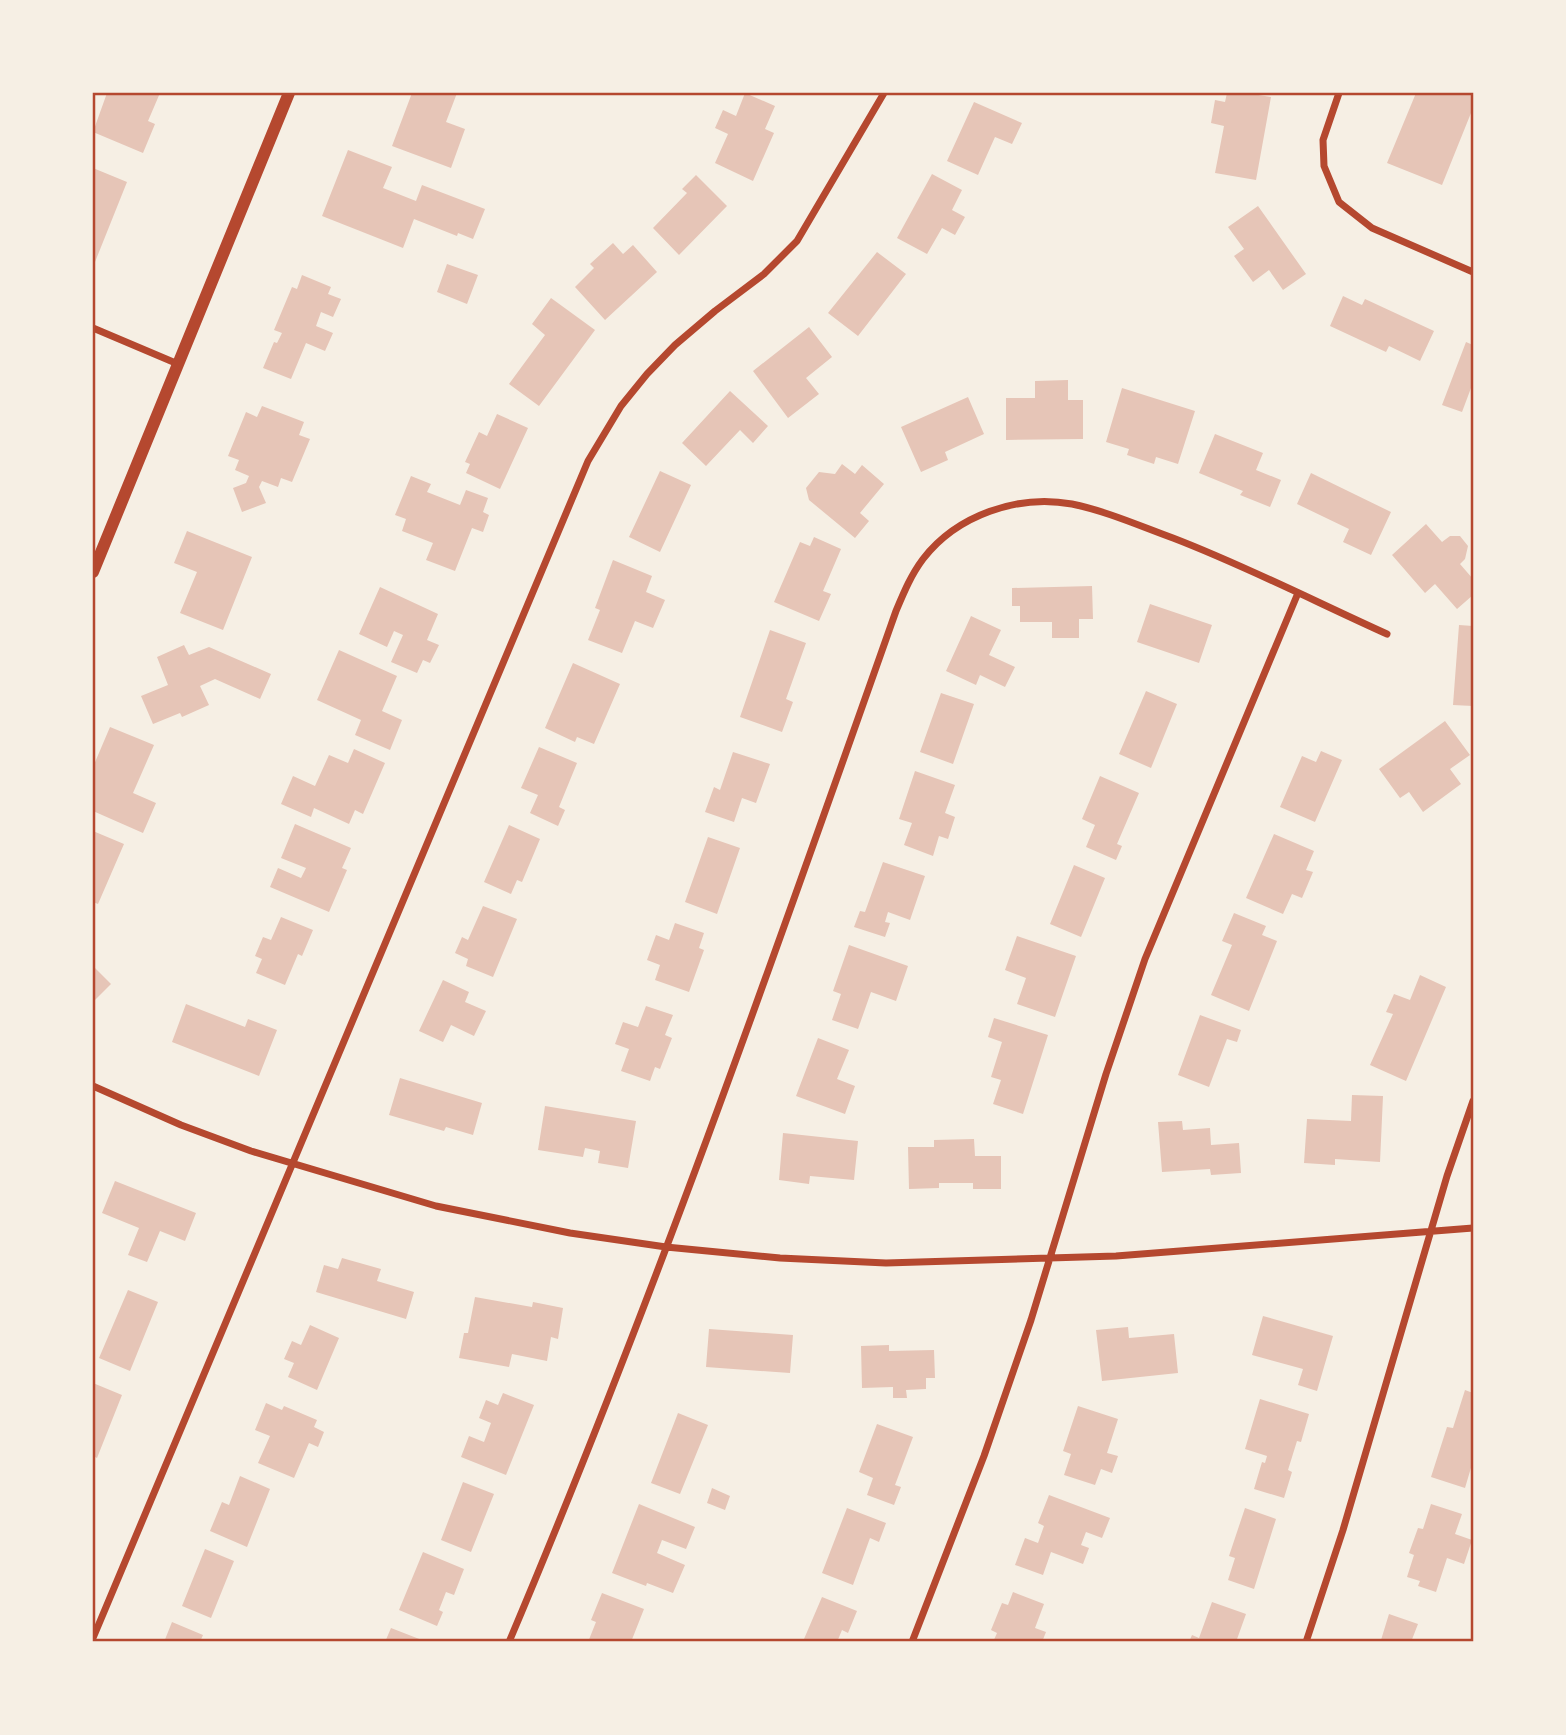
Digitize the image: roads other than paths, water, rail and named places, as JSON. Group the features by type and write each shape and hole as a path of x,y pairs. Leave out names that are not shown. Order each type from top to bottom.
{"street":[{"path":"93,572 289,93"},
{"path":"93,1638 588,461 621,406 647,374 715,310 764,274 797,241 884,93"},
{"path":"1339,93 1323,140 1324,166 1339,202 1372,228 1473,272"},
{"path":"93,328 178,364"},
{"path":"509,1642 666,1247 788,919 896,611 911,577 940,541 979,515 1001,507 1048,501 1072,504 1125,520 1209,552 1388,634"},
{"path":"912,1642 984,1456 1145,959 1298,593"},
{"path":"93,1086 181,1125 292,1164 436,1206 570,1233 666,1247 780,1258 886,1263 1116,1256 1473,1228"},
{"path":"1306,1642 1343,1530 1430,1231 1473,1101"}]}
